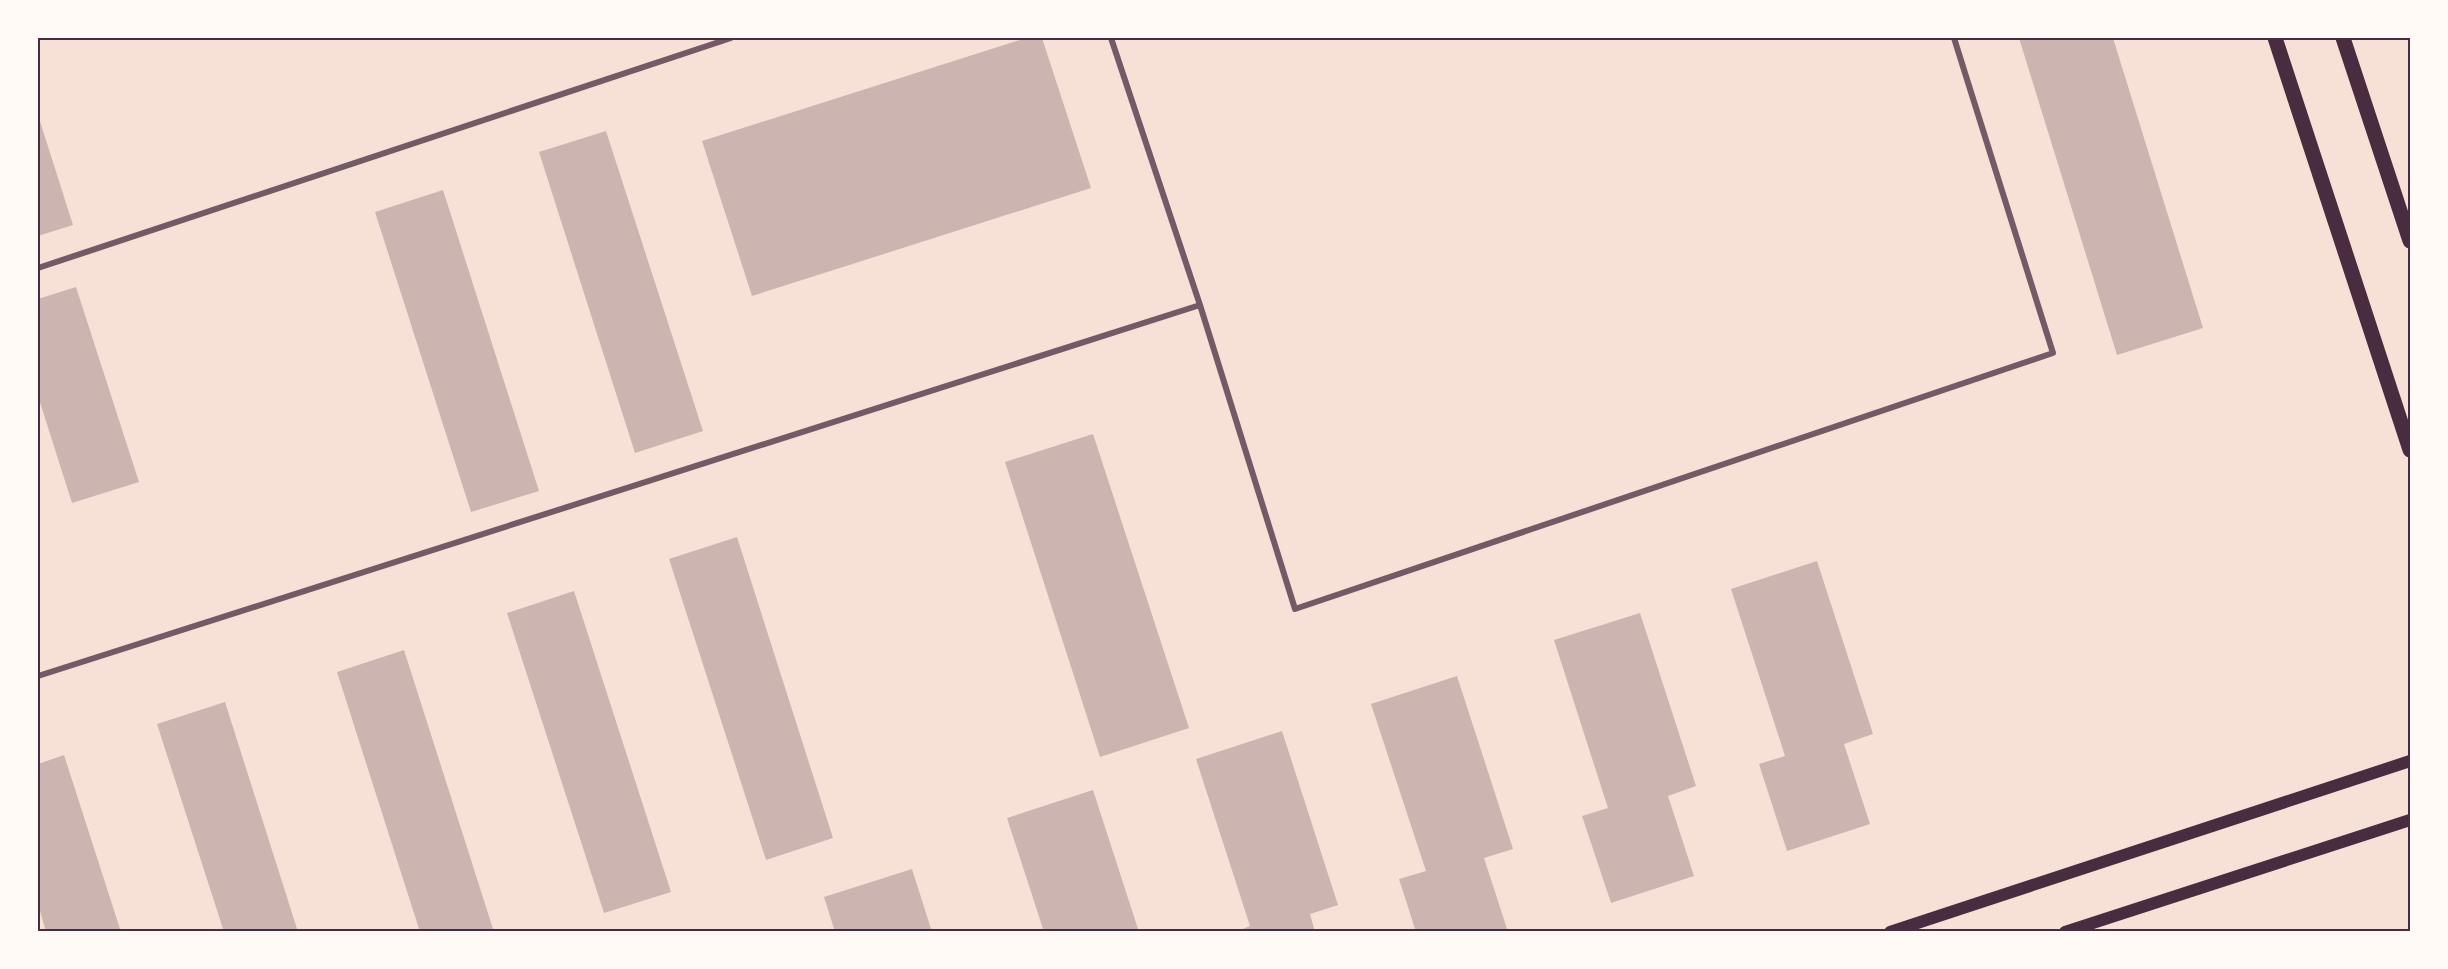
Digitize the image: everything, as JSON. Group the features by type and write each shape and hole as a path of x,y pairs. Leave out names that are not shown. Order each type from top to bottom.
{"main road":[{"path":"2275,38 2410,450"},
{"path":"2343,38 2410,242"},
{"path":"1890,932 2410,761"},
{"path":"2065,932 2410,820"}],"street":[{"path":"38,268 731,38"},
{"path":"1111,38 1200,305 1295,609 2053,353 1954,38"},
{"path":"38,676 1200,305"}],"building":[{"path":"1026,38 1042,38 1091,188 752,296 702,141"},
{"path":"2019,38 2113,38 2203,328 2117,355"},
{"path":"38,115 73,225 38,236"},
{"path":"606,131 703,431 635,453 539,152"},
{"path":"443,190 539,491 471,512 375,212"},
{"path":"76,287 139,482 72,503 38,396 38,299"},
{"path":"1093,434 1189,728 1100,757 1005,462"},
{"path":"737,537 833,838 766,860 669,559"},
{"path":"1817,561 1873,734 1844,744 1870,824 1787,851 1759,764 1785,756 1731,589"},
{"path":"574,591 671,892 604,913 507,613"},
{"path":"1640,613 1696,786 1668,796 1694,876 1611,903 1582,816 1608,808 1554,640"},
{"path":"404,650 494,932 420,932 337,672"},
{"path":"1457,676 1513,849 1484,858 1508,932 1416,932 1399,879 1426,871 1371,704"},
{"path":"225,702 298,932 224,932 157,724"},
{"path":"1282,731 1338,905 1310,914 1315,932 1235,932 1250,926 1196,759"},
{"path":"64,755 121,932 46,932 38,904 38,764"},
{"path":"1093,790 1139,932 1044,932 1007,818"},
{"path":"912,869 932,932 835,932 824,897"}]}
